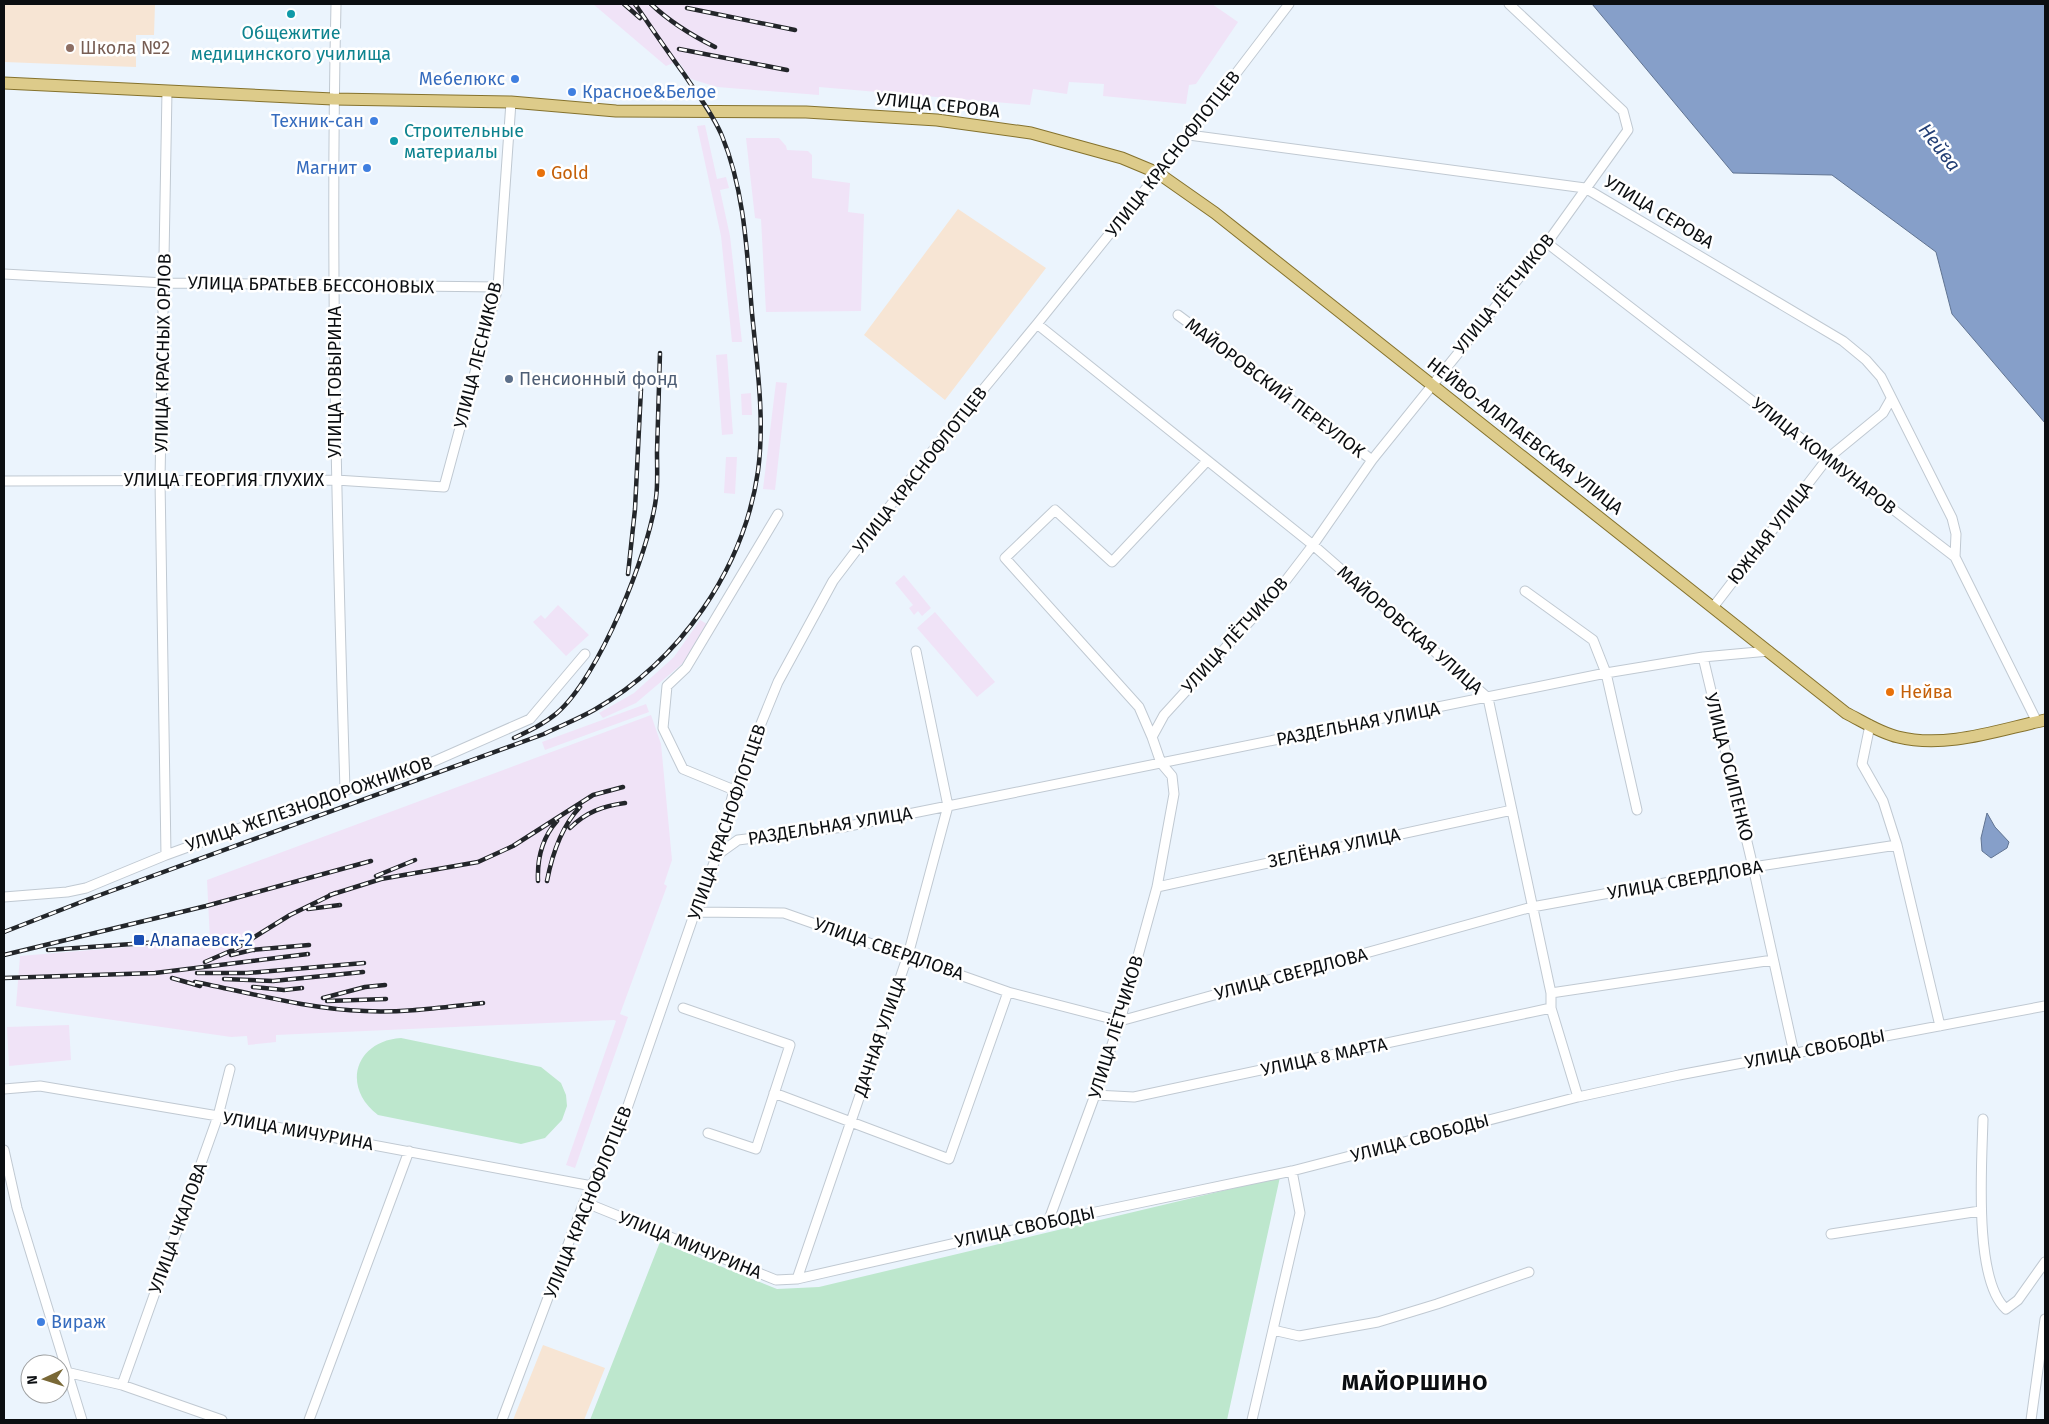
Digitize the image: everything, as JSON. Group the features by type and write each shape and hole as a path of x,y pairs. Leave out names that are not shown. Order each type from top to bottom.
{"main road":[{"name":"УЛИЦА СЕРОВА","path":"4,84 333,99 510,102 616,111 806,112 937,120 1031,133 1122,158 1158,173"},
{"name":"НЕЙВО-АЛАПАЕВСКАЯ УЛИЦА","path":"1158,173 1215,213 1846,712 1896,737 1917,741 1950,740 2041,721"}],"street":[{"name":"УЛИЦА ГОВЫРИНА","path":"336,4 333,99 336,480 345,790"},
{"name":"УЛИЦА КРАСНОФЛОТЦЕВ","path":"502,1420 584,1202 623,1120 695,912 717,856 734,790 778,682 832,581 925,460 1038,324 1189,135 1289,4"},
{"name":"УЛИЦА ЛЁТЧИКОВ","path":"1048,1222 1096,1095 1120,1021 1156,887 1174,794 1172,776 1161,762 1152,737 1164,714 1280,588 1313,545 1372,460 1547,243 1628,130 1623,110 1509,4"},
{"name":"УЛИЦА КРАСНЫХ ОРЛОВ","path":"166,854 160,480 167,91"},
{"name":"УЛИЦА ЛЕСНИКОВ","path":"444,487 498,287 510,102"},
{"name":"УЛИЦА СЕРОВА","path":"1189,135 1585,188 1853,348 1878,374 1917,445 1952,518 1956,534 1954,557"},
{"name":"УЛИЦА КОММУНАРОВ","path":"1547,243 1954,557 2041,721"},
{"name":"УЛИЦА БРАТЬЕВ БЕССОНОВЫХ","path":"4,274 165,283 498,287"},
{"name":"МАЙОРОВСКИЙ ПЕРЕУЛОК","path":"1178,315 1372,460"},
{"name":"МАЙОРОВСКАЯ УЛИЦА","path":"1038,324 1313,545 1488,698 1551,993 1551,1008 1578,1097"},
{"name":"ЮЖНАЯ УЛИЦА","path":"1714,606 1827,459 1883,413 1891,399"},
{"path":"1152,737 1139,707 1004,558 1055,510 1112,562 1207,461"},
{"name":"УЛИЦА ГЕОРГИЯ ГЛУХИХ","path":"4,481 336,480 444,487"},
{"path":"734,790 683,769 663,728 667,686 686,668 778,514"},
{"path":"1525,591 1593,640 1606,673 1637,810"},
{"path":"916,651 948,806"},
{"name":"РАЗДЕЛЬНАЯ УЛИЦА","path":"717,856 738,840 844,827 1606,673 1703,657 1769,651"},
{"name":"УЛИЦА ЖЕЛЕЗНОДОРОЖНИКОВ","path":"4,897 67,892 86,888 166,854 345,790 403,775 530,719 585,654"},
{"name":"УЛИЦА ОСИПЕНКО","path":"1703,657 1753,867 1794,1053"},
{"path":"1870,725 1862,764 1883,801 1897,845 1940,1026"},
{"name":"ДАЧНАЯ УЛИЦА","path":"797,1279 908,955 948,806"},
{"name":"ЗЕЛЁНАЯ УЛИЦА","path":"1156,887 1512,810"},
{"name":"УЛИЦА СВЕРДЛОВА","path":"695,912 784,913 908,955 1008,992 1120,1021 1532,907 1753,867 1897,845"},
{"path":"1551,993 1773,960"},
{"path":"774,1093 949,1159 1008,992"},
{"name":"УЛИЦА СВОБОДЫ","path":"797,1279 1048,1222 1292,1171 1578,1097 1679,1074 2045,1006"},
{"path":"683,1008 790,1045 756,1148 708,1132"},
{"name":"УЛИЦА 8 МАРТА","path":"1096,1095 1134,1097 1551,1008"},
{"name":"УЛИЦА ЧКАЛОВА","path":"122,1385 218,1116 230,1069"},
{"name":"УЛИЦА МИЧУРИНА","path":"4,1089 40,1086 218,1116 592,1186"},
{"path":"1983,1118 1980,1211 1991,1280 1998,1301 2006,1309 2018,1300 2045,1262"},
{"path":"4,1150 17,1208 61,1354"},
{"path":"309,1420 409,1151"},
{"path":"1252,1420 1300,1213 1292,1171"},
{"name":"УЛИЦА МИЧУРИНА","path":"584,1202 776,1280 797,1279"},
{"path":"1831,1234 1980,1211"},
{"path":"1273,1330 1299,1336 1378,1322 1529,1272"},
{"path":"2031,1420 2045,1319"},
{"path":"70,1373 122,1385 222,1420"},
{"path":"70,1384 82,1420"}],"shaded area":[{"name":"Школа №2","path":"4,4 155,4 154,35 136,35 136,67 4,62"},
{"path":"593,4 1212,4 1238,22 1196,84 1189,85 1186,104 1103,96 1104,84 1069,82 1067,94 1033,89 1030,105 819,87 819,95 717,87 691,79 678,61 666,66"},
{"path":"705,125 717,179 726,177 729,188 720,190 730,236 742,342 732,342 721,236 697,126"},
{"path":"746,138 779,138 787,150 808,151 812,155 812,178 850,183 848,212 864,214 861,311 766,312 761,219 755,218"},
{"path":"958,209 1046,268 945,400 864,335"},
{"path":"727,354 733,434 722,435 716,355"},
{"path":"776,382 787,383 775,490 763,489"},
{"path":"751,393 752,415 742,415 741,394"},
{"path":"726,457 737,457 735,494 724,493"},
{"path":"904,575 931,608 922,616 918,611 914,615 909,608 913,605 895,583"},
{"path":"558,605 589,635 566,656 533,622 541,615 545,619"},
{"path":"935,612 995,682 977,697 917,628"},
{"path":"700,620 709,625 683,663 636,703 603,718 599,713 634,693 674,657"},
{"path":"646,704 649,712 545,750 542,742"},
{"path":"651,715 661,744 672,860 664,884 667,886 620,1014 628,1017 575,1168 566,1165 616,1021 614,1020 276,1035 276,1042 248,1045 247,1036 231,1037 16,1006 20,956 210,940 207,880"},
{"path":"69,1025 71,1060 9,1066 7,1027"},
{"path":"543,1345 605,1368 584,1420 513,1420"}],"green space":[{"path":"401,1038 541,1067 561,1083 566,1095 567,1106 562,1120 545,1138 521,1144 378,1115 366,1104 360,1092 357,1079 358,1067 364,1056 373,1047 385,1041"},
{"path":"1280,1177 1227,1420 590,1420 660,1242 777,1289 819,1287"}],"water":[{"path":"1592,4 2045,4 2045,423 1952,314 1936,252 1832,175 1733,173"},
{"path":"1987,813 1995,827 2009,842 2007,848 1991,858 1982,851 1981,838"}],"railway":[{"path":"624,4 640,18"},
{"path":"4,932 89,899 544,734 594,710 625,690 654,666 680,639 703,609 723,577 739,543 758,471 761,432 760,392 744,223 736,179 722,136 709,112 635,4"},
{"path":"651,4 681,28 715,47"},
{"path":"687,8 795,30"},
{"path":"679,49 787,70"},
{"path":"514,738 552,717 573,696 605,644 633,581 651,522 656,498 660,353"},
{"path":"628,574 635,509 641,389"},
{"path":"330,895 381,879 478,862 513,846 593,795 623,787"},
{"path":"570,828 582,818 595,811 625,803"},
{"path":"547,881 558,842 573,815 580,807"},
{"path":"538,881 538,864 544,841 557,821"},
{"path":"376,876 415,860"},
{"path":"4,955 206,906 371,861"},
{"path":"205,962 235,949 290,915 335,893"},
{"path":"308,909 340,905"},
{"path":"48,950 202,939"},
{"path":"231,955 252,950 309,945"},
{"path":"4,978 155,973 308,954"},
{"path":"197,973 247,973 364,963"},
{"path":"224,979 273,981 363,972"},
{"path":"172,978 200,986"},
{"path":"195,982 301,1004 344,1010 394,1011 483,1003"},
{"path":"323,998 365,987 385,985"},
{"path":"253,987 284,990 302,988"},
{"path":"327,1001 386,999"}],"place":[{"name":"Общежитие медицинского училища","path":"291,14"},
{"name":"Школа №2","path":"70,48"},
{"name":"Мебелюкс","path":"515,79"},
{"name":"Красное&Белое","path":"572,92"},
{"name":"Техник-сан","path":"374,121"},
{"name":"Строительные материалы","path":"394,141"},
{"name":"Магнит","path":"367,168"},
{"name":"Gold","path":"541,173"},
{"name":"Пенсионный фонд","path":"509,379"},
{"name":"Нейва","path":"1890,692"},
{"name":"Алапаевск-2","path":"139,940"},
{"name":"Вираж","path":"41,1322"}],"district":[{"name":"МАЙОРШИНО","path":"1415,1382"}]}
